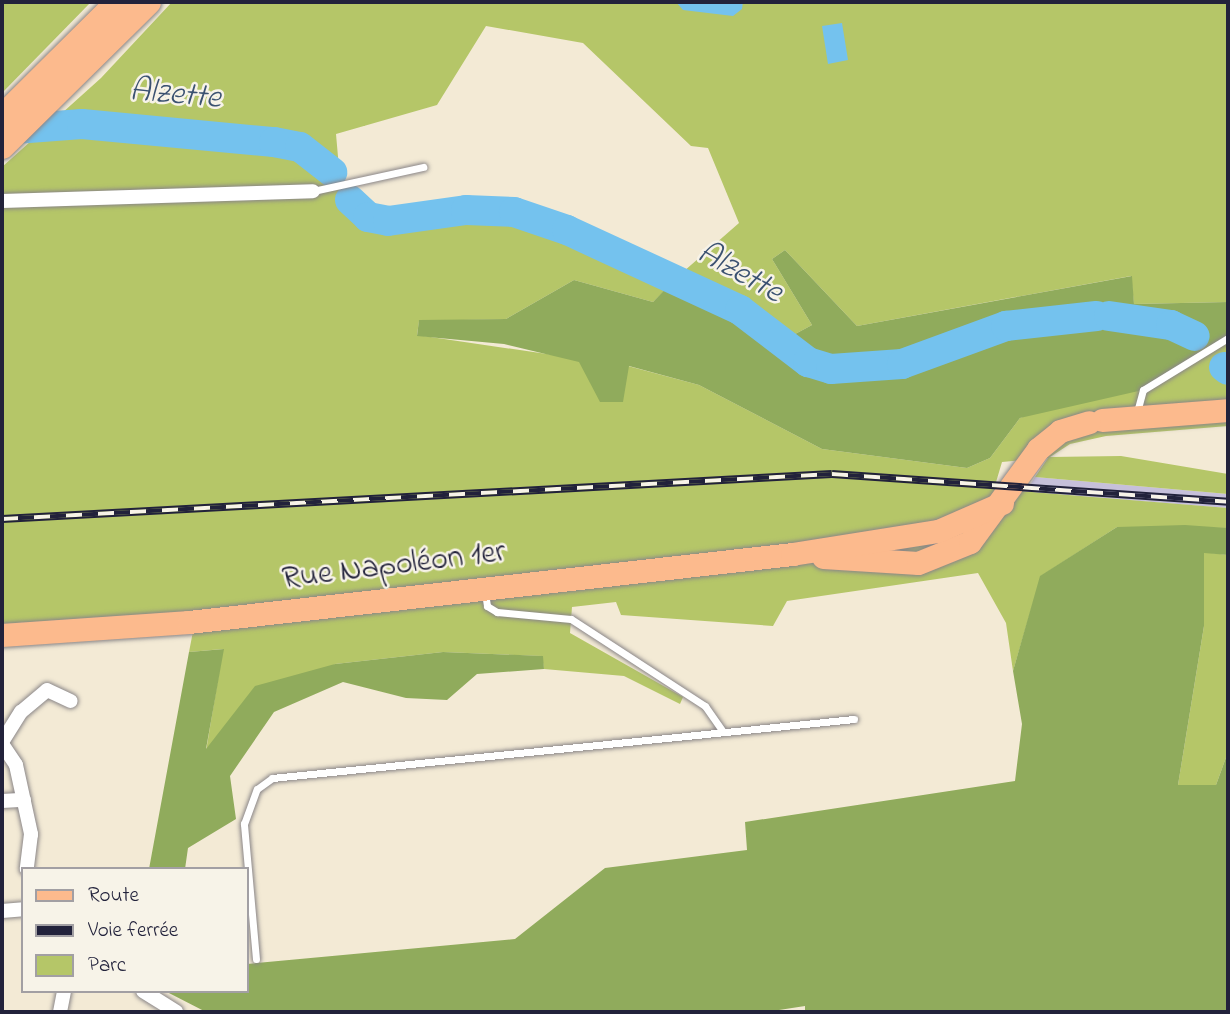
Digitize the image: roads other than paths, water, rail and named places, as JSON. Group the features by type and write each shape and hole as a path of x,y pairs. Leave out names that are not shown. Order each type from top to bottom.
{"highway":[{"path":"4,130 119,2"},
{"path":"4,130 38,115 148,2"}],"main road":[{"name":"Rue Napoléon 1er","path":"2,635 180,623 792,554 918,563 970,542 1002,503 1038,449 1060,431 1096,421 1228,410"}],"street":[{"path":"2,201 313,191"},
{"path":"27,867 31,834 16,765 2,743 21,712 47,690 71,701"},
{"path":"2,801 24,800"},
{"path":"2,911 21,909"},
{"path":"60,1012 64,993"},
{"path":"146,993 176,1012"}],"lane":[{"path":"313,191 355,185 423,167"},
{"path":"1137,417 1143,390 1228,338"},
{"path":"484,589 491,610 571,619 705,706 722,730"},
{"path":"248,867 244,824 247,806 272,778 722,730 855,719"},
{"path":"248,869 256,959"}],"water":[{"path":"676,2 743,2 742,9 733,16 683,10"},
{"path":"842,23 848,60 828,64 822,26"}],"waterway":[{"name":"Alzette","path":"2,130 82,124 274,142 300,147 332,172"},
{"name":"Alzette","path":"350,200 368,217 388,221 466,210 514,212 567,230 740,310 808,362 831,369 902,364 1006,326 1096,316"},
{"name":"Alzette","path":"1109,316 1171,325 1195,336"},
{"name":"Alzette","path":"1224,367 1228,370"}],"railway":[{"path":"2,519 832,474 1228,502"}]}
